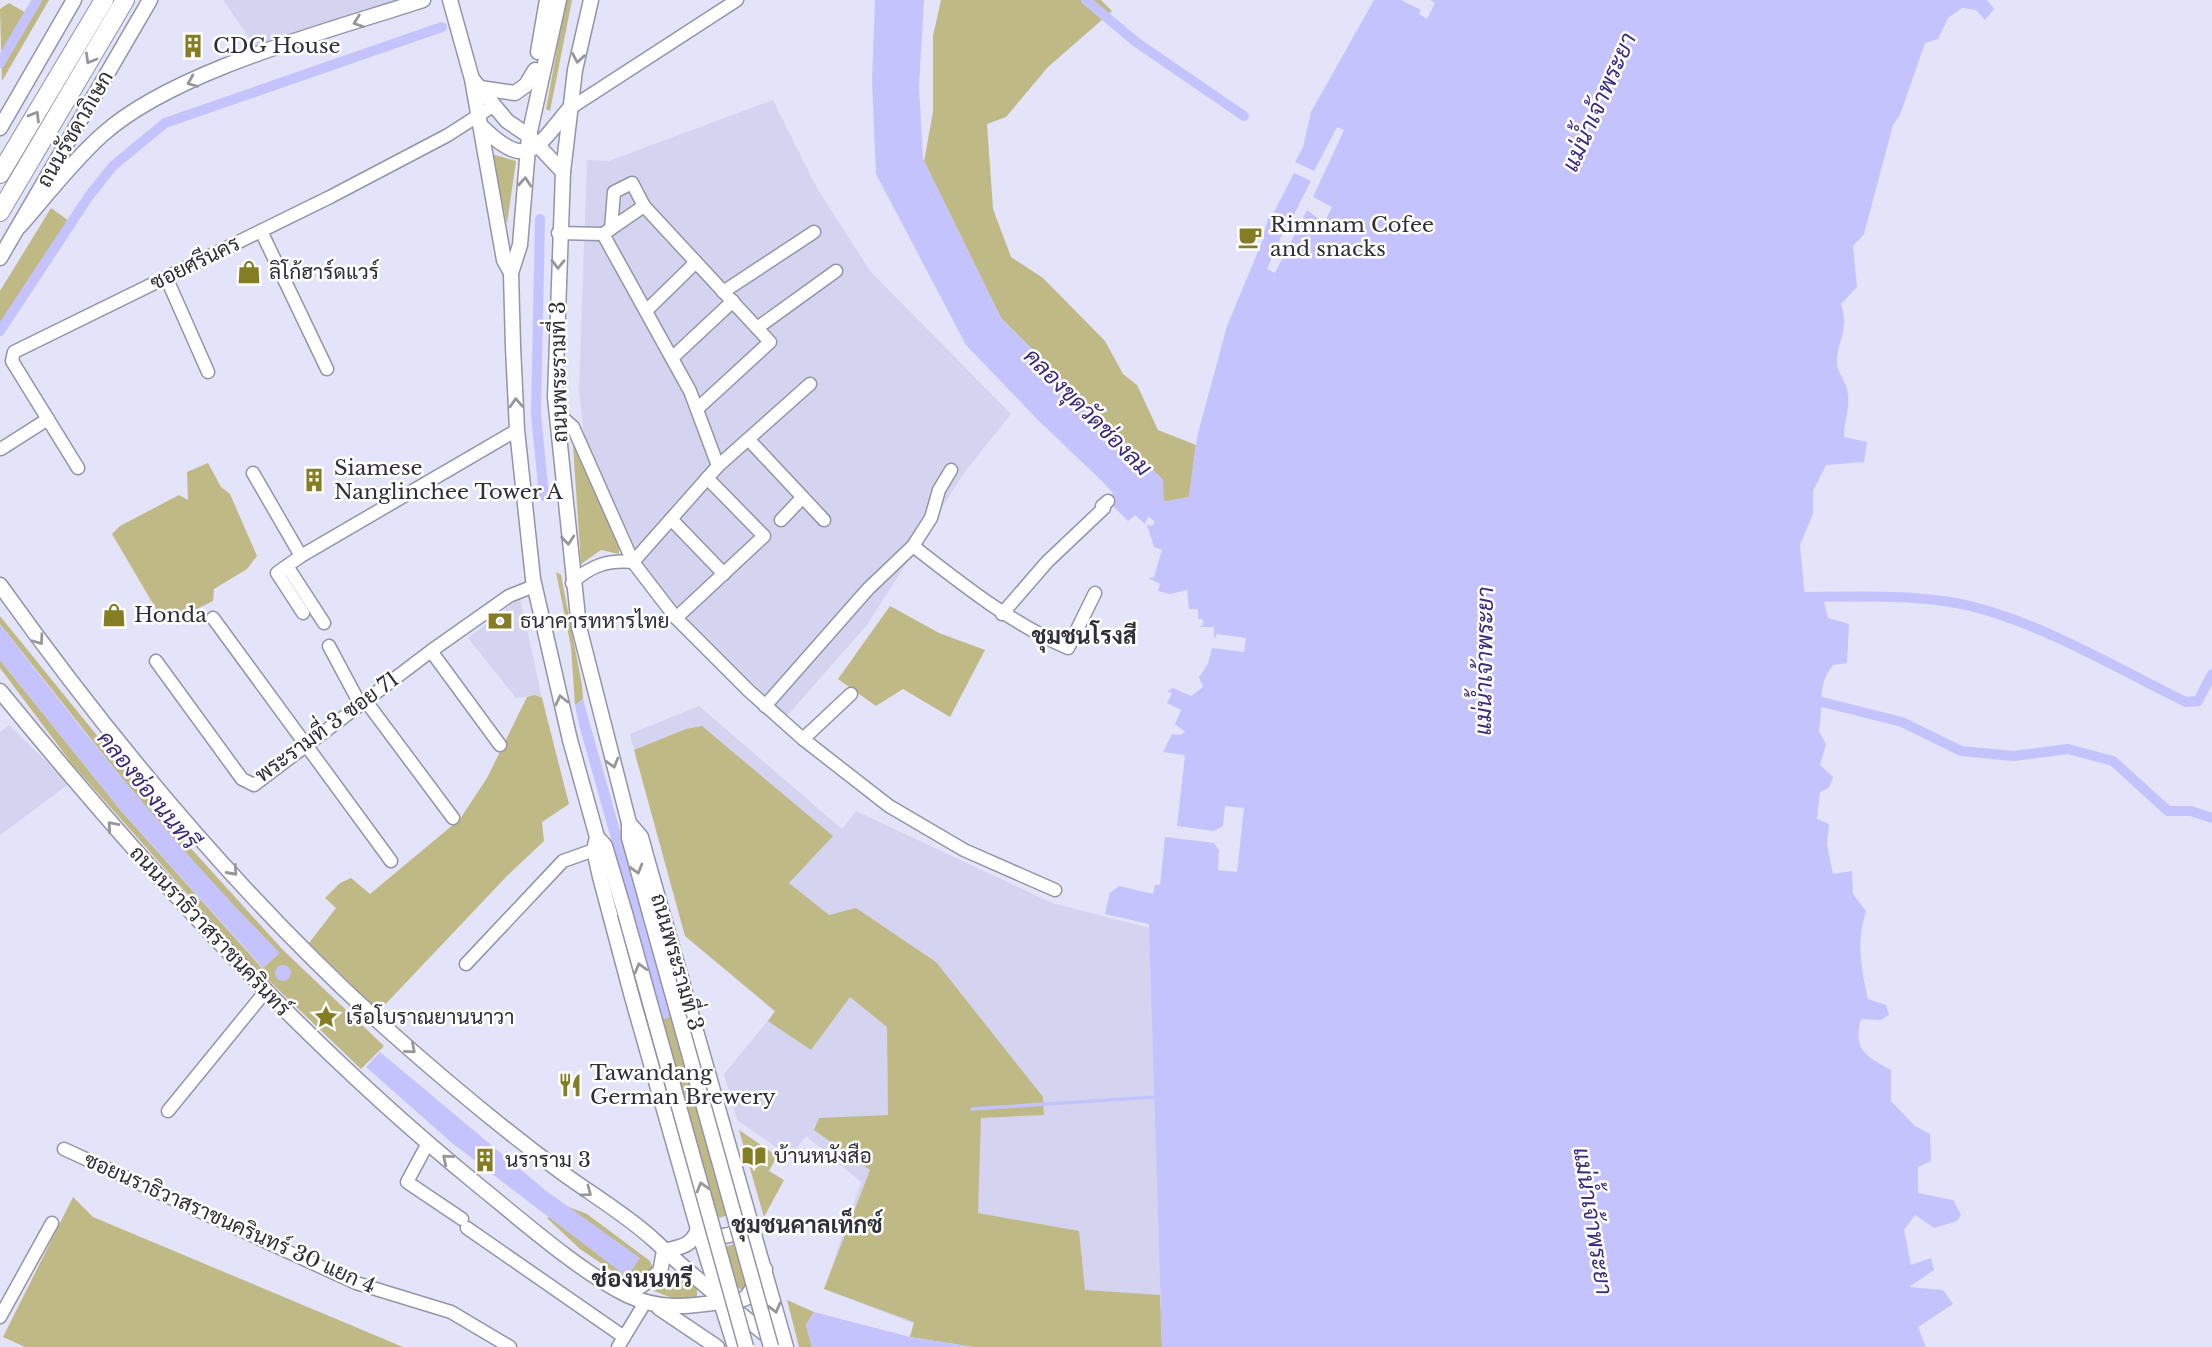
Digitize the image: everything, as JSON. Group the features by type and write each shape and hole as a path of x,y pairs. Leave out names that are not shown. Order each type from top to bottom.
{"highway":[{"path":"0,174 104,0"},
{"path":"0,212 125,0"}],"main road":[{"path":"0,128 74,0"},
{"name":"ถนนรัชดาภิเษก","path":"0,258 150,0"},
{"path":"20,226 73,164 113,127 149,101 256,57 423,0"},
{"path":"450,0 476,84 504,260 511,274"},
{"name":"ถนนพระรามที่ 3","path":"537,91 535,70 547,0"},
{"name":"ถนนพระรามที่ 3","path":"559,0 537,91 520,245 511,274 517,430 534,586 632,997 698,1229 736,1347"},
{"name":"ถนนพระรามที่ 3","path":"591,0 569,109 558,233 557,413 572,583 601,723 629,822 629,838 771,1347"},
{"path":"476,84 515,93 526,85 535,70"},
{"path":"476,84 493,106 563,172"},
{"path":"480,121 511,151 532,144 569,109"},
{"path":"0,585 64,675 148,777 270,912 386,1028 483,1111 654,1240 723,1301 784,1347"},
{"name":"ถนนนราธิวาสราชนครินทร์","path":"0,691 112,826 265,992 428,1143 537,1232 628,1295 646,1301 692,1308 723,1301 737,1302 746,1298 765,1269"},
{"name":"ถนนพระรามที่ 3","path":"629,822 641,838 765,1269 784,1347"},
{"name":"ถนนพระรามที่ 3","path":"596,843 604,846 625,913 746,1347"},
{"path":"664,1251 688,1245 694,1240 698,1229 715,1236 727,1236 741,1229 748,1214"},
{"path":"628,1295 660,1272 664,1251"},
{"path":"646,1301 717,1347"}],"street":[{"path":"569,109 737,0"},
{"name":"ซอยศรีนคร","path":"78,468 12,361 14,352 480,121 493,106"},
{"path":"697,409 770,342 644,206 634,185 619,187 614,192 607,231 697,409 718,466"},
{"path":"558,233 607,231 644,206"},
{"path":"261,231 327,369"},
{"path":"672,358 728,297 814,232"},
{"path":"646,311 696,262"},
{"path":"757,328 836,271"},
{"path":"166,277 208,372"},
{"path":"633,562 718,466 810,384"},
{"path":"557,413 573,428 633,562 676,618 765,706 803,739 898,811 964,850 1055,890"},
{"path":"1,449 48,419"},
{"path":"282,569 517,430"},
{"path":"750,440 824,520"},
{"path":"765,706 867,589 913,546 931,518 935,500 951,470"},
{"path":"253,472 301,556"},
{"path":"676,618 764,536 707,478"},
{"path":"781,520 802,498"},
{"path":"1002,614 1047,562 1104,508 1102,506 1108,501"},
{"path":"671,519 724,574"},
{"path":"913,546 1002,614 1028,630 1068,648 1095,593"},
{"path":"572,583 585,570 599,564 615,560 633,562"},
{"path":"282,569 303,613"},
{"path":"282,569 324,623"},
{"name":"พระรามที่ 3 ซอย 71","path":"156,661 248,783 254,785 431,651 509,596 534,586"},
{"path":"213,618 391,861"},
{"path":"329,646 362,702 453,818"},
{"path":"431,651 500,745"},
{"path":"803,739 851,694"},
{"path":"466,964 563,861 596,843"},
{"path":"168,1111 265,992"},
{"path":"428,1143 407,1182 621,1342 646,1301"},
{"name":"ซอยนราธิวาสราชนครินทร์ 30 แยก 4","path":"64,1149 356,1283 451,1312 510,1347"},
{"path":"0,1317 52,1223"}],"shaded area":[{"path":"35,0 49,0 2,81 0,9 9,3 26,13"},
{"path":"223,0 405,0 258,51"},
{"path":"566,0 572,0 550,111 546,109"},
{"path":"941,0 1101,0 1112,11 1048,67 1006,117 987,124 993,209 1011,257 1043,278 1105,341 1123,374 1137,385 1158,430 1196,445 1189,497 1163,502 1163,480 1001,318 924,161 933,112 933,36"},
{"path":"773,100 817,188 870,271 1011,414 964,473 867,625 786,717 689,624 647,573 584,435 579,392 587,160 609,161"},
{"path":"491,154 516,161 507,224 493,161"},
{"path":"51,208 69,221 0,328 0,291"},
{"path":"573,445 619,546 619,554 601,550 581,564"},
{"path":"208,463 221,487 230,494 257,556 247,569 214,589 213,601 193,611 162,619 112,534 120,526 179,495 188,500 187,472"},
{"path":"556,572 561,575 582,685 583,699 575,705 571,647"},
{"path":"520,598 542,698 516,698 468,638"},
{"path":"890,606 939,633 985,650 950,717 903,689 876,706 838,679"},
{"path":"0,616 168,823 283,950 384,1046 361,1069 237,950 72,764 0,668 0,660 122,812 262,968 279,953 192,862 144,806 0,624"},
{"path":"535,695 542,698 569,804 542,822 544,841 506,877 379,1011 309,943 336,908 325,898 340,883 351,878 370,894 460,819 487,778 527,697"},
{"path":"699,706 842,829 856,811 1052,903 1150,928 1162,1347 973,1347 824,1289 861,1182 806,1136 790,1157 737,1120 724,1074 775,1012 685,936 630,734"},
{"path":"9,725 69,784 0,835 0,732"},
{"path":"702,726 833,836 789,883 829,915 856,908 936,962 1043,1097 1044,1115 981,1118 978,1213 1079,1231 1085,1290 1160,1295 1162,1347 973,1347 910,1337 914,1322 824,1289 870,1170 814,1130 819,1118 888,1115 887,1027 850,997 811,1050 768,1021 775,1011 685,936 634,750 686,729"},
{"path":"672,1016 736,1213 718,1218 710,1213 658,1021"},
{"path":"739,1130 777,1156 769,1171 784,1180 764,1217"},
{"path":"73,1197 93,1217 403,1347 25,1347 3,1337"},
{"path":"569,1207 587,1214 650,1261 653,1268 646,1280 630,1283 580,1249 547,1218"},
{"path":"743,1241 759,1292 746,1292 731,1284 719,1249"},
{"path":"667,1271 697,1288 697,1298 680,1301 654,1291 666,1284"},
{"path":"787,1300 814,1312 806,1325 812,1347 799,1347"}],"water":[{"path":"875,0 924,0 919,86 923,159 1001,318 1163,480 1164,502 1189,497 1197,437 1227,326 1262,242 1268,218 1273,215 1287,223 1267,269 1275,273 1307,210 1324,223 1332,207 1313,197 1344,130 1337,127 1314,171 1295,162 1303,147 1311,112 1374,0 1401,0 1421,10 1419,14 1427,19 1435,3 1430,0 1987,0 1994,9 1985,20 1976,10 1962,8 1948,18 1938,39 1925,43 1900,115 1893,125 1864,234 1853,246 1857,287 1841,304 1844,328 1837,363 1848,396 1844,437 1867,442 1864,462 1826,465 1813,491 1813,514 1800,545 1805,598 1824,602 1828,618 1849,624 1847,663 1833,665 1822,688 1819,731 1826,744 1820,765 1833,777 1829,788 1820,792 1817,819 1829,824 1827,845 1833,874 1852,871 1853,894 1866,911 1861,934 1861,955 1868,999 1886,1005 1889,1015 1881,1020 1861,1019 1860,1045 1868,1056 1891,1070 1891,1101 1915,1126 1930,1134 1931,1161 1918,1167 1918,1193 1953,1200 1961,1215 1957,1221 1934,1228 1915,1215 1904,1230 1911,1265 1931,1258 1934,1270 1909,1287 1943,1290 1953,1304 1918,1327 1926,1347 1162,1347 1149,924 1105,914 1110,893 1119,886 1153,894 1155,885 1160,885 1165,837 1214,843 1219,850 1218,870 1237,872 1244,808 1225,806 1223,826 1214,831 1177,826 1185,755 1163,752 1172,734 1180,735 1185,732 1175,724 1181,710 1167,703 1172,693 1167,691 1173,688 1191,696 1203,687 1199,677 1208,664 1212,648 1244,652 1246,638 1217,634 1214,639 1214,627 1199,627 1203,625 1203,619 1198,619 1198,609 1189,609 1187,590 1170,594 1158,591 1160,584 1148,578 1154,577 1162,550 1154,547 1147,525 1152,526 1155,522 1148,516 1145,524 1135,515 1128,521 1106,499 1113,493 1104,483 1039,421 966,345 876,174 872,81"},
{"path":"1294,173 1311,181 1291,220 1274,212"},
{"path":"0,624 135,793 280,953 263,968 122,812 0,660"},
{"path":"583,699 672,1016 662,1020 579,725 575,705"},
{"path":"283,965 289,967 289,979 283,981 277,979 275,973 277,967"},
{"path":"380,1052 545,1190 640,1258 627,1277 452,1143 366,1067"},
{"path":"814,1312 910,1337 973,1347 812,1347 806,1325"}],"waterway":[{"path":"0,63 37,0"},
{"path":"1086,0 1136,42 1244,116"},
{"path":"0,331 89,196 113,166 165,123 442,27"},
{"path":"540,219 536,414 544,496"},
{"path":"1793,597 1905,597 1970,606 2053,636 2186,702 2198,701 2212,674"},
{"path":"1810,699 1902,722 1961,751 2014,756 2068,749 2113,761 2168,811 2191,811 2212,818"},
{"path":"972,1109 1155,1097"}],"place":[{"name":"CDG House","path":"193,46"},
{"name":"Rimnam Cofee and snacks","path":"1250,237"},
{"name":"ลิโก้ฮาร์ดแวร์","path":"249,272"},
{"name":"Siamese Nanglinchee Tower A","path":"314,480"},
{"name":"Honda","path":"114,615"},
{"name":"ธนาคารทหารไทย","path":"500,621"},
{"name":"เรือโบราณยานนาวา","path":"326,1017"},
{"name":"Tawandang German Brewery","path":"570,1085"},
{"name":"บ้านหนังสือ","path":"754,1156"},
{"name":"นราราม 3","path":"485,1160"}],"district":[{"name":"ชุมชนโรงสี","path":"1084,636"},
{"name":"ชุมชนคาลเท็กซ์","path":"807,1225"},
{"name":"ช่องนนทรี","path":"642,1278"}],"water label":[{"name":"แม่น้ำเจ้าพระยา","path":"1599,102"},
{"name":"คลองขุดวัดช่องลม","path":"1088,412"},
{"name":"แม่น้ำเจ้าพระยา","path":"1484,661"},
{"name":"คลองช่องนนทรี","path":"148,790"},
{"name":"แม่น้ำเจ้าพระยา","path":"1593,1221"}]}
